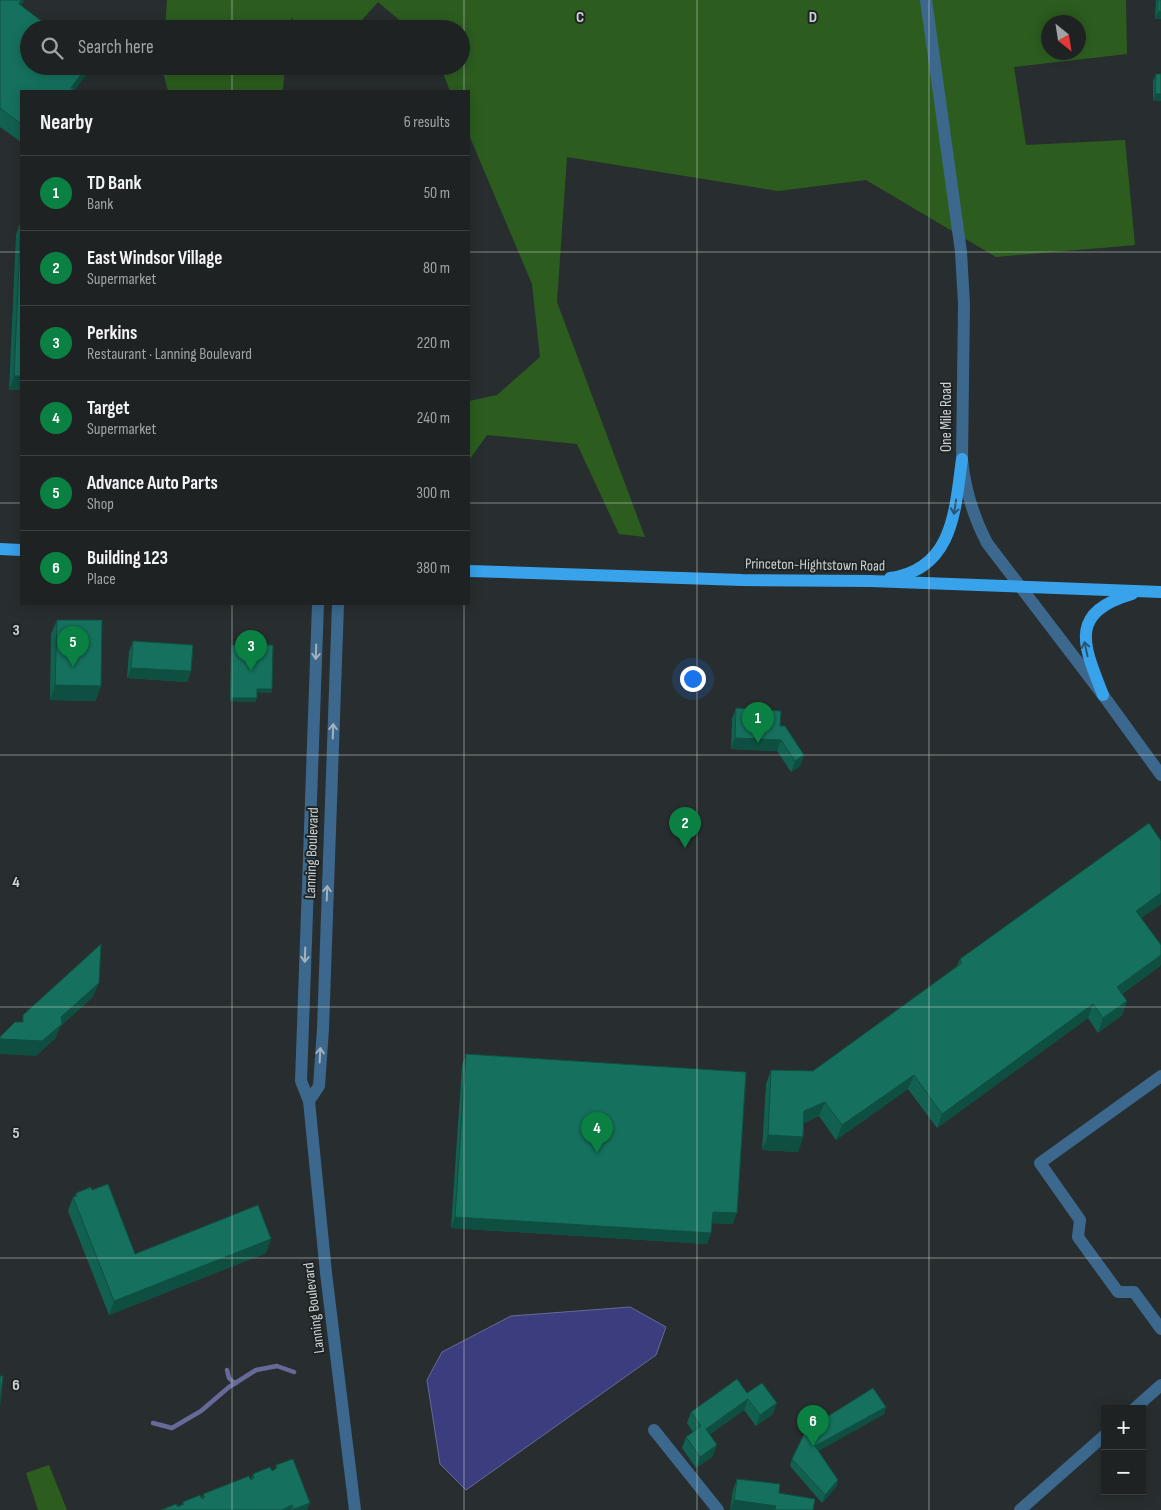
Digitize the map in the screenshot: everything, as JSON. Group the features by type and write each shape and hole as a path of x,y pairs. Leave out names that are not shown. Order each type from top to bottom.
{"main road":[{"path":"870,581 899,577 915,570 938,551 947,538 953,523 962,459"},
{"path":"0,549 20,550"},
{"name":"Princeton-Hightstown Road","path":"470,571 742,580 870,581 1161,592"},
{"path":"1103,695 1088,657 1084,640 1086,630 1098,609 1118,598 1142,591"}],"street":[{"name":"One Mile Road","path":"926,0 961,252 964,304 962,459 968,500 976,522 987,543 1103,695 1161,775"},
{"name":"Lanning Boulevard","path":"318,605 300,1081 309,1101 326,1273 355,1510"},
{"name":"Lanning Boulevard","path":"309,1101 319,1086 323,1029 338,605"},
{"path":"1161,1076 1040,1163 1080,1220 1078,1237 1118,1292 1134,1292 1161,1329"},
{"path":"1138,1405 1161,1385"},
{"path":"654,1430 718,1510"},
{"path":"1020,1510 1101,1439"}],"green space":[{"path":"167,0 1126,0 1127,54 1086,59 1086,15 1041,15 1041,60 1075,60 1014,67 1026,145 1125,140 1135,245 996,257 866,180 778,191 567,157 557,302 645,537 619,534 577,444 487,435 470,459 470,401 497,395 540,357 532,284 470,137 470,90 450,90 444,75 470,75 470,20 399,20 378,2 362,20 293,20 291,18 291,20 166,20"},
{"path":"164,75 284,75 282,90 168,90"},
{"path":"49,1465 67,1510 38,1510 26,1473"}],"shaded area":[{"path":"630,1307 666,1327 656,1355 466,1490 440,1464 427,1380 442,1352 511,1316"}],"building":[{"path":"0,0 21,0 19,4 40,20 20,20 20,75 80,75 71,88 74,90 20,90 20,123 0,108"},
{"path":"1158,0 1161,0 1161,12 1158,11"},
{"path":"1156,74 1161,74 1161,94 1155,94"},
{"path":"20,242 20,376 14,376"},
{"path":"57,620 102,620 101,686 55,685"},
{"path":"133,641 193,645 191,671 131,668"},
{"path":"232,645 273,645 272,689 257,689 257,698 231,698"},
{"path":"736,708 781,711 780,726 785,726 804,755 795,761 781,740 735,738"},
{"path":"1149,823 1161,841 1161,893 1136,911 1161,945 1161,955 1117,987 1127,1001 1103,1018 1093,1004 942,1114 914,1075 842,1125 825,1102 804,1111 803,1137 768,1135 771,1070 813,1071 962,963 960,959"},
{"path":"101,944 99,983 61,1017 62,1024 42,1041 0,1039 15,1022 23,1022 23,1015"},
{"path":"466,1054 746,1072 737,1213 713,1212 711,1233 455,1217"},
{"path":"108,1184 135,1254 258,1205 271,1239 114,1301 73,1197 77,1196 76,1193 91,1187 92,1190"},
{"path":"0,1376 3,1376 0,1403"},
{"path":"737,1379 747,1393 762,1383 777,1403 760,1415 748,1399 706,1429 717,1445 700,1457 686,1437 701,1426 691,1412"},
{"path":"873,1388 886,1407 815,1446 838,1480 825,1495 792,1459 806,1430"},
{"path":"293,1459 310,1503 294,1509 292,1505 282,1510 161,1510 176,1504 178,1507 184,1504 183,1502 200,1495 202,1499 205,1497 203,1494 249,1476 251,1480 254,1478 253,1474 270,1467 272,1471 277,1468 276,1465"},
{"path":"737,1479 780,1484 779,1493 815,1499 813,1510 775,1510 776,1506 734,1500"}],"waterway":[{"path":"153,1423 172,1428 201,1411 229,1387 256,1370 277,1366 294,1372"},
{"path":"227,1370 229,1378 236,1383"}],"place":[{"name":"Advance Auto Parts","path":"73,667"},
{"name":"Perkins","path":"251,671"},
{"name":"TD Bank","path":"758,743"},
{"name":"East Windsor Village","path":"685,848"},
{"name":"Target","path":"597,1153"},
{"name":"Building 123","path":"813,1446"}]}
